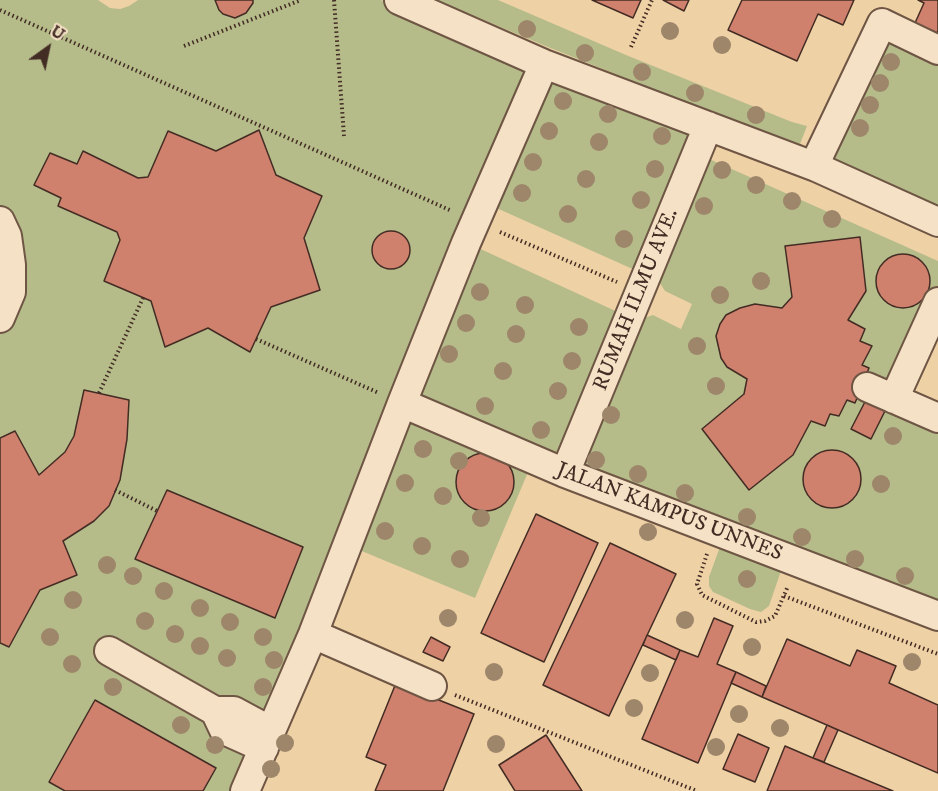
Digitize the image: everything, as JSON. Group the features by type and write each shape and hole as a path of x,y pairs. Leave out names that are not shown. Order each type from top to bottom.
{"street":[{"path":"399,0 544,64 816,167 938,222"},
{"path":"816,167 820,153 882,24 938,50"},
{"path":"245,791 313,634 402,403 476,221 544,64"},
{"name":"RUMAH ILMU AVE.","path":"565,473 708,126"},
{"path":"0,221 7,236 11,265 11,292 0,318"},
{"path":"901,402 938,302"},
{"path":"901,402 938,340"},
{"path":"867,387 938,418"},
{"name":"JALAN KAMPUS UNNES","path":"402,403 565,473 938,616"},
{"path":"313,634 432,686"},
{"path":"109,651 215,711 234,711 267,740"}],"path":[{"path":"184,46 301,0"},
{"path":"334,0 344,136"},
{"path":"631,47 652,0"},
{"path":"0,10 640,292"},
{"path":"99,393 143,298"},
{"path":"256,339 402,403"},
{"path":"116,490 157,511"},
{"path":"716,531 697,584 702,595 756,622 775,616 796,562"},
{"path":"784,596 938,654"},
{"path":"432,686 697,791"}],"green space":[{"path":"0,0 98,0 110,8 120,9 138,0 381,0 533,68 236,791 0,791"},
{"path":"436,0 498,0 626,55 807,126 800,144 713,113"},
{"path":"887,35 938,58 938,209 826,156"},
{"path":"549,75 696,132 637,271 492,206"},
{"path":"707,158 938,261 938,290 888,404 938,426 938,608 582,472 638,320 653,315 681,329 692,304 665,291 656,277"},
{"path":"474,246 622,314 560,464 411,400"},
{"path":"407,413 531,465 475,598 352,547"},
{"path":"721,544 782,568 769,606 761,612 713,592 709,586 709,577"}],"building":[{"path":"215,0 253,0 253,3 246,13 235,18 223,14"},
{"path":"592,0 641,0 633,18"},
{"path":"663,0 689,0 684,11"},
{"path":"742,0 854,0 843,25 818,14 797,61 728,30"},
{"path":"918,0 938,0 938,33 915,23 924,3"},
{"path":"259,130 276,175 322,196 304,238 320,290 271,307 250,352 208,328 165,347 151,301 104,281 120,240 117,232 58,206 61,198 34,185 50,153 77,164 83,151 138,178 148,177 168,131 216,151"},
{"path":"391,231 404,237 410,250 404,263 391,269 378,263 372,250 378,237"},
{"path":"860,237 866,291 848,320 865,329 860,341 872,346 862,365 869,368 855,403 847,400 839,416 830,414 825,426 811,421 793,455 749,490 702,429 744,394 747,379 727,367 721,358 716,336 720,324 726,315 740,308 755,304 782,308 792,297 785,246"},
{"path":"903,254 913,256 922,262 928,271 930,281 928,291 922,300 913,306 903,308 893,306 884,300 878,291 876,281 878,271 884,262 893,256"},
{"path":"84,390 129,400 127,439 120,480 109,506 94,521 63,541 77,575 40,590 9,647 0,643 0,438 15,431 39,475 65,452 74,436"},
{"path":"868,396 888,405 871,439 851,429"},
{"path":"826,450 838,450 853,458 861,473 861,485 853,500 838,508 826,508 811,500 803,485 803,473 811,458"},
{"path":"485,453 496,455 506,461 512,471 514,482 512,493 506,503 496,509 485,511 474,509 464,503 458,493 456,482 458,471 464,461 474,455"},
{"path":"167,490 303,547 275,618 135,559"},
{"path":"536,514 598,543 544,662 481,633"},
{"path":"610,543 676,574 609,716 543,685"},
{"path":"714,618 733,626 717,664 736,672 698,763 642,739 680,650 698,657"},
{"path":"647,635 680,650 676,660 643,645"},
{"path":"431,637 450,647 443,661 423,652"},
{"path":"787,639 850,666 857,650 896,666 889,683 938,705 938,773 762,697"},
{"path":"736,672 766,686 762,697 731,683"},
{"path":"396,683 474,714 443,791 375,791 386,765 366,757"},
{"path":"95,700 216,768 203,791 65,791 49,782"},
{"path":"827,725 838,730 824,762 813,758"},
{"path":"738,734 769,748 755,782 723,769"},
{"path":"546,735 582,791 515,791 499,765"},
{"path":"785,746 813,758 893,791 767,791"}]}
